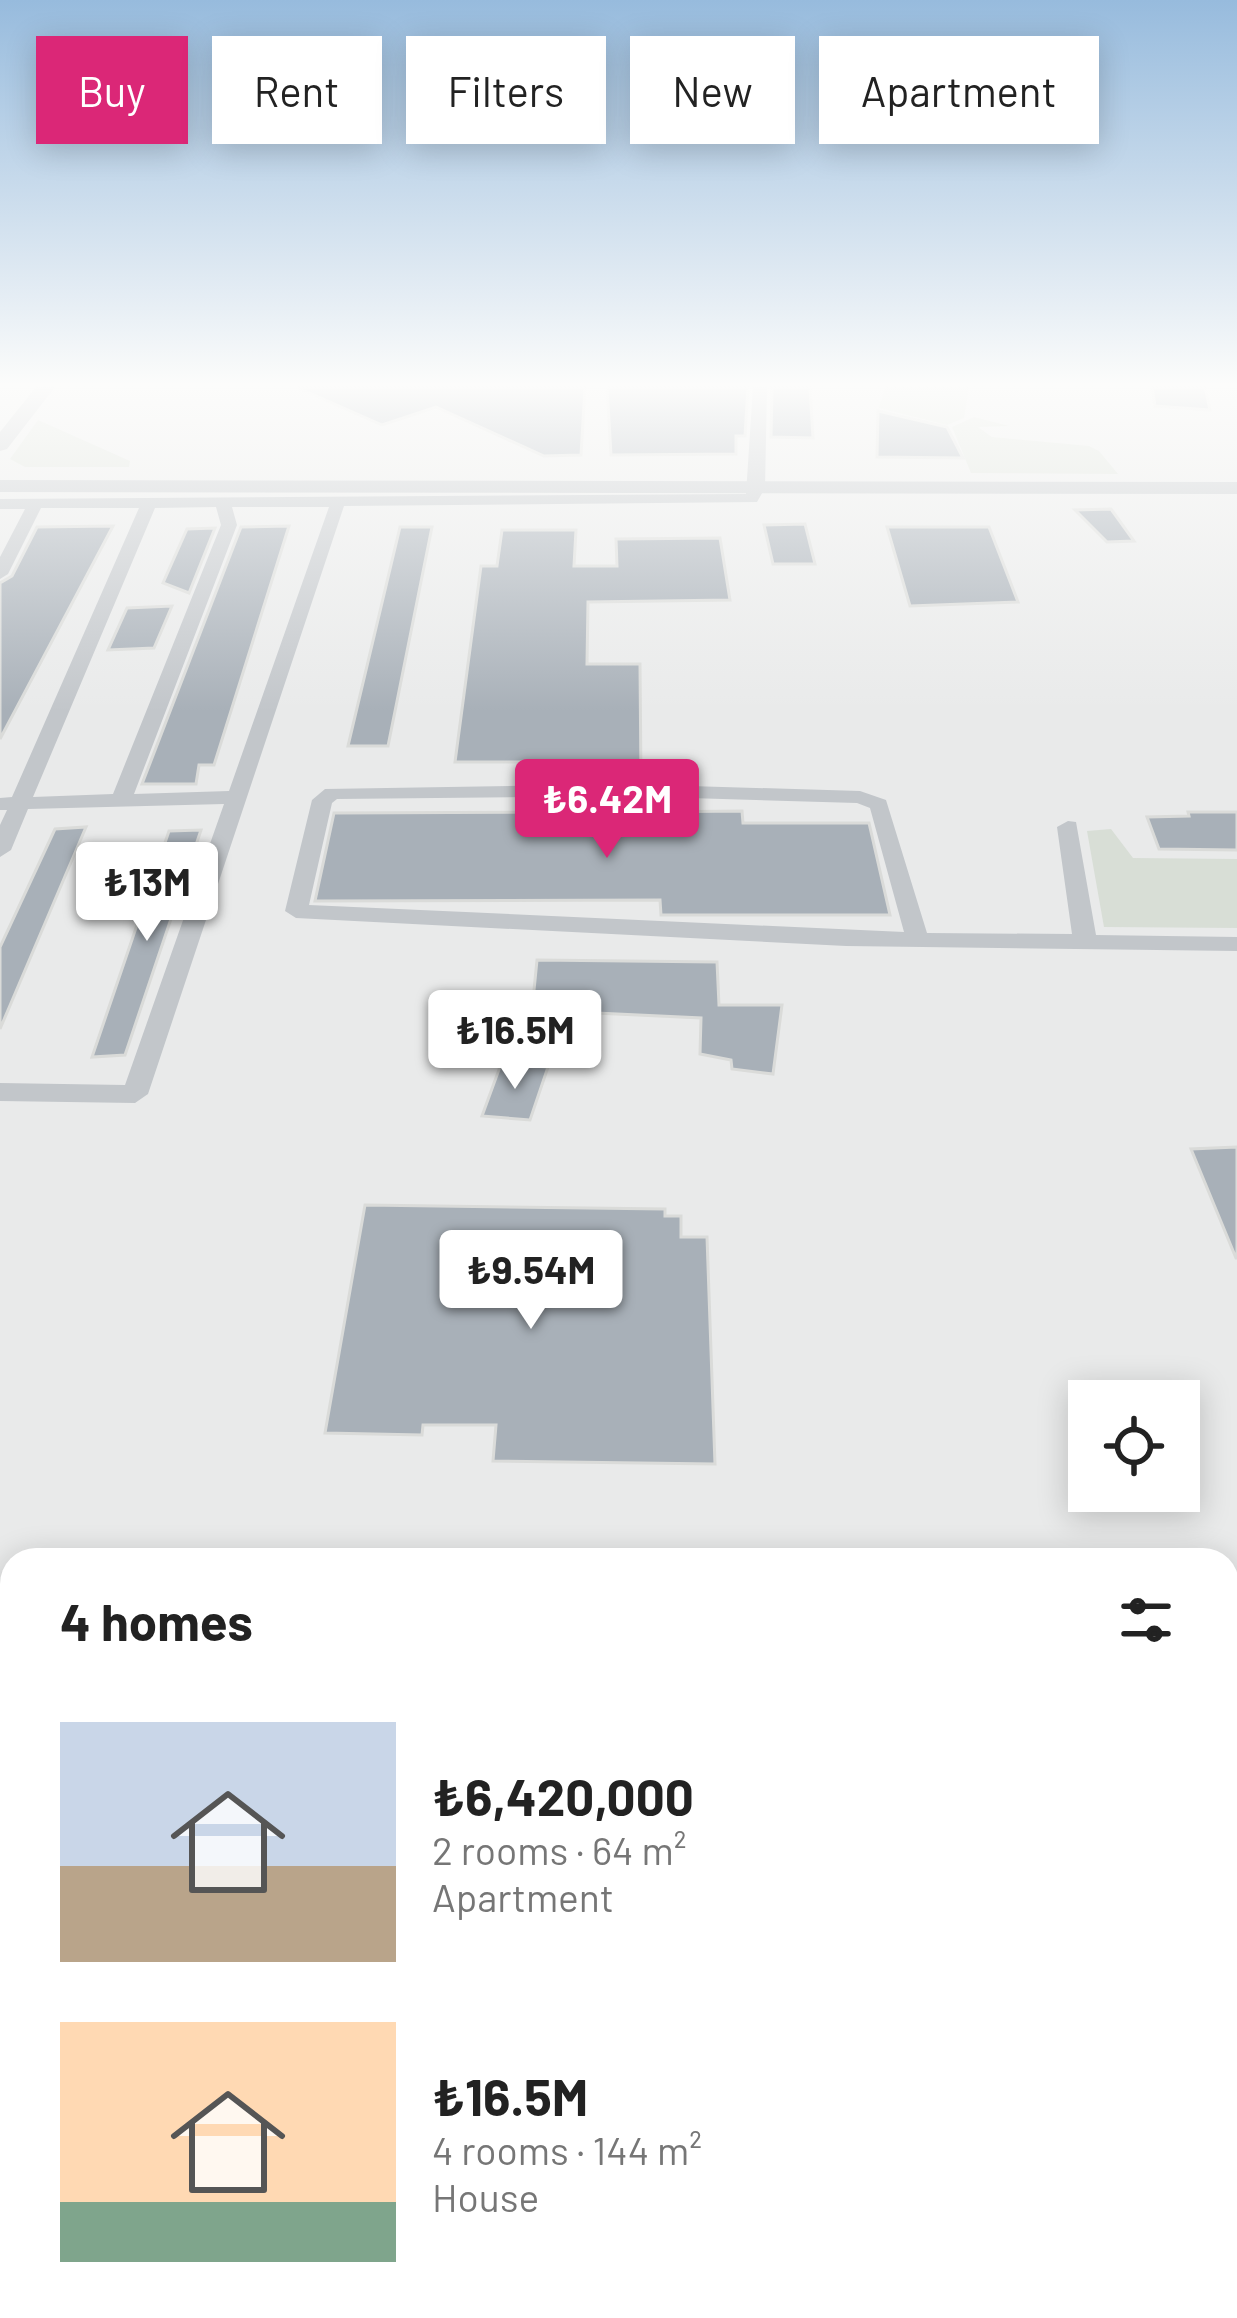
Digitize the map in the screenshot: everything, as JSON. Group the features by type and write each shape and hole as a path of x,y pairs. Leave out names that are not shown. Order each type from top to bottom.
{"street":[{"path":"0,574 9,495"},
{"path":"65,495 149,503 751,499 752,495"},
{"path":"120,802 229,525 223,502"},
{"path":"0,1092 135,1094 338,502"},
{"path":"0,850 11,803 149,503"},
{"path":"918,940 879,805 860,797 623,790 332,793 322,800 296,911 775,936 918,940 1237,944"},
{"path":"11,803 237,797"},
{"path":"1068,827 1085,942"}],"shaded area":[{"path":"0,495 1237,495 1237,1548 0,1548"},
{"path":"1111,829 1133,858 1237,859 1237,928 1104,927 1087,831"}],"building":[{"path":"1111,509 1134,541 1107,542 1075,510"},
{"path":"805,524 815,564 773,564 764,525"},
{"path":"113,526 0,739 0,583 12,576 37,527"},
{"path":"289,526 214,765 199,765 196,784 142,784 241,527"},
{"path":"400,527 432,527 388,746 348,746"},
{"path":"887,527 989,527 1018,602 910,606"},
{"path":"215,528 189,593 163,583 187,529"},
{"path":"502,530 576,530 574,566 617,566 616,539 720,538 730,600 588,602 587,664 640,664 641,780 601,780 601,762 455,762 481,566 497,566"},
{"path":"172,606 154,648 108,650 127,608"},
{"path":"600,801 641,801 641,812 742,811 743,823 869,823 890,915 661,915 660,900 315,901 334,813 600,812"},
{"path":"1188,812 1237,812 1237,850 1159,849 1147,817 1189,816"},
{"path":"86,827 0,1029 0,947 55,829"},
{"path":"201,830 125,1055 92,1057 169,831"},
{"path":"537,960 717,962 719,1005 782,1005 773,1074 732,1069 731,1060 700,1054 701,1018 532,1010"},
{"path":"501,1064 548,1067 530,1120 482,1116"},
{"path":"1237,1147 1237,1258 1236,1258 1191,1149"},
{"path":"365,1205 665,1209 665,1216 681,1216 681,1237 707,1237 715,1464 493,1461 496,1425 423,1425 422,1435 325,1433"}]}
